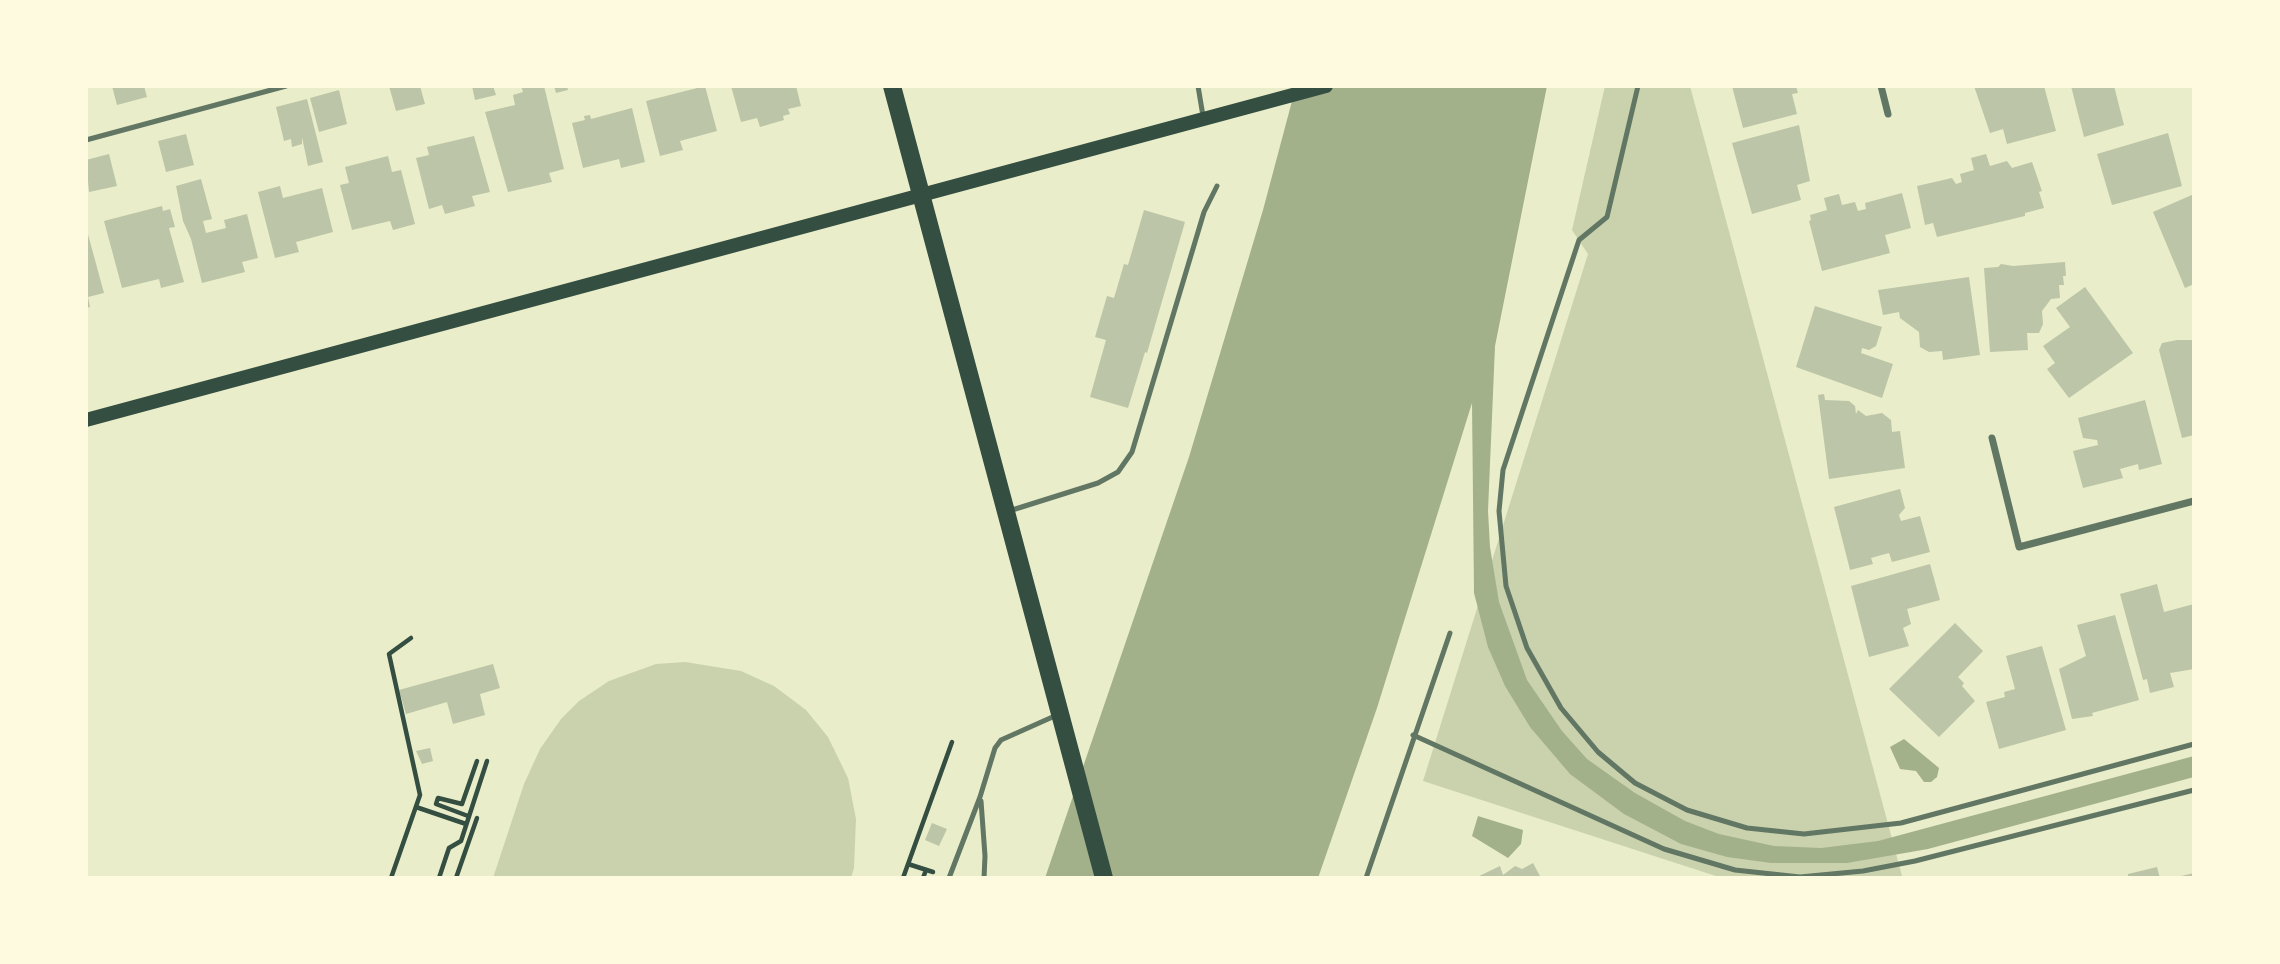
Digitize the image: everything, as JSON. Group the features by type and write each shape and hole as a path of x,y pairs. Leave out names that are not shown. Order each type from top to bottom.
{"main road":[{"path":"892,86 1104,878"},
{"path":"86,420 1326,86"}],"street":[{"path":"1881,86 1888,114"},
{"path":"1992,438 2019,547 2194,501"}],"lane":[{"path":"86,140 286,86"},
{"path":"1198,86 1204,120"},
{"path":"1638,86 1607,217 1579,240 1503,470 1499,511 1506,586 1527,648 1561,708 1598,752 1635,783 1687,810 1747,828 1804,834 1901,823 2194,744"},
{"path":"1005,512 1098,483 1118,472 1132,452 1204,212 1217,186"},
{"path":"1366,878 1450,633"},
{"path":"949,878 980,797 995,748 1001,740 1059,714"},
{"path":"1413,735 1664,849 1735,870 1800,877 1915,862 2194,790"},
{"path":"980,797 984,878"}],"path":[{"path":"391,878 420,795 389,654 411,638"},
{"path":"903,878 952,742"},
{"path":"469,816 436,804 438,798 462,804 477,761"},
{"path":"439,878 449,848 461,841 487,761"},
{"path":"416,807 466,824"},
{"path":"456,878 477,818"},
{"path":"923,878 926,870"}],"shaded area":[{"path":"1296,86 1547,86 1495,346 1488,511 1490,547 1499,602 1527,680 1562,731 1587,759 1635,793 1685,821 1719,834 1774,846 1821,848 1878,841 2194,756 2194,777 1928,849 1847,863 1771,863 1727,857 1681,844 1624,814 1570,774 1530,727 1505,686 1488,647 1474,593 1472,403 1377,708 1318,878 1045,878 1189,457 1263,210"},
{"path":"1605,86 1690,86 1902,876 1722,878 1423,781 1588,254 1572,230"},
{"path":"685,662 741,671 774,686 806,710 828,737 848,778 856,819 854,868 851,878 493,878 524,784 540,749 561,719 579,701 609,681 656,664"},
{"path":"1904,739 1939,768 1937,777 1931,782 1924,782 1916,771 1900,769 1890,747"},
{"path":"1478,816 1523,830 1521,844 1508,858 1472,836"}],"building":[{"path":"112,86 144,86 147,97 117,105"},
{"path":"389,86 420,86 425,104 396,111"},
{"path":"472,86 493,86 496,95 475,100"},
{"path":"521,86 544,86 564,169 549,173 552,182 508,192 485,112 515,105 513,95 523,92"},
{"path":"554,86 567,86 568,90 556,93"},
{"path":"705,86 717,131 680,141 683,150 660,156 646,101"},
{"path":"731,86 796,86 801,106 788,109 790,114 783,116 784,120 760,127 757,118 741,122"},
{"path":"1732,86 1796,86 1798,93 1792,94 1797,114 1743,128"},
{"path":"1974,86 2044,86 2056,131 2007,144 2003,129 1990,133"},
{"path":"2071,86 2114,86 2124,125 2084,137"},
{"path":"339,90 347,124 319,132 310,98"},
{"path":"307,99 323,162 308,166 302,137 302,144 292,147 291,139 284,141 276,107"},
{"path":"632,108 645,162 621,168 619,159 583,168 572,123 585,120 584,116 590,115 591,119"},
{"path":"1799,125 1810,181 1797,185 1801,200 1752,214 1732,143"},
{"path":"2168,133 2182,186 2112,205 2097,154"},
{"path":"186,134 194,165 166,172 158,141"},
{"path":"474,136 490,192 472,196 475,206 445,214 442,205 429,209 416,158 429,155 427,147"},
{"path":"109,154 117,186 89,192 86,160"},
{"path":"1986,154 1990,166 2007,161 2012,168 2032,162 2042,191 2039,192 2044,208 2025,213 2025,216 1937,237 1933,223 1925,225 1917,186 1952,178 1956,184 1962,182 1960,174 1974,170 1971,158"},
{"path":"388,156 392,172 401,170 415,224 393,230 390,221 352,230 340,185 349,183 345,167"},
{"path":"201,179 212,219 203,221 206,233 226,228 224,220 247,214 258,258 242,262 245,272 202,283 191,239 183,221 176,186"},
{"path":"280,186 283,198 322,188 333,232 296,242 299,252 275,258 258,192"},
{"path":"1902,193 1911,228 1885,235 1890,253 1822,271 1809,221 1810,215 1827,210 1824,198 1839,194 1842,205 1855,202 1858,211 1866,209 1865,203"},
{"path":"2194,194 2194,284 2185,288 2153,212"},
{"path":"162,206 163,211 170,209 175,227 169,228 184,282 161,288 159,279 122,288 104,221"},
{"path":"1144,210 1185,222 1128,408 1090,397 1106,340 1095,337 1107,296 1114,298 1124,264 1128,265"},
{"path":"86,227 104,293 88,297 90,307 86,308"},
{"path":"2065,262 2066,276 2063,276 2064,285 2059,285 2060,298 2051,299 2042,311 2043,324 2039,333 2027,333 2028,350 1990,352 1984,268 1998,267 2001,264 2013,266"},
{"path":"1969,277 1980,355 1943,360 1942,351 1929,352 1920,347 1919,332 1900,318 1899,312 1883,315 1878,290"},
{"path":"2085,287 2133,353 2069,398 2047,369 2055,363 2043,346 2070,327 2056,308"},
{"path":"1815,306 1882,327 1876,346 1869,350 1862,348 1861,353 1893,364 1882,398 1796,367"},
{"path":"2194,340 2194,435 2182,438 2159,350 2162,343"},
{"path":"1824,394 1825,400 1849,401 1855,406 1856,414 1858,410 1866,416 1882,413 1891,420 1892,432 1900,431 1905,468 1829,479 1818,395"},
{"path":"2145,400 2162,464 2139,470 2138,464 2120,469 2123,478 2083,488 2073,451 2098,445 2097,440 2083,438 2078,418"},
{"path":"1900,489 1905,508 1899,515 1901,521 1920,516 1930,552 1892,562 1889,553 1871,558 1873,564 1850,570 1834,507"},
{"path":"1930,564 1940,600 1907,609 1911,624 1903,628 1909,646 1869,657 1851,586"},
{"path":"2157,584 2164,612 2194,604 2194,669 2170,673 2174,687 2150,693 2147,679 2143,680 2120,594"},
{"path":"2115,615 2139,700 2092,713 2093,716 2072,719 2059,669 2086,656 2077,625"},
{"path":"1955,623 1983,651 1958,677 1975,701 1939,737 1889,689"},
{"path":"2042,646 2066,730 1999,749 1986,702 2005,697 2004,692 2015,689 2006,656"},
{"path":"493,664 500,688 480,694 485,715 453,724 447,702 406,714 399,690"},
{"path":"430,748 433,761 422,764 416,751"},
{"path":"932,823 947,829 939,846 925,840"},
{"path":"1533,863 1541,878 1475,878 1500,866 1503,875 1515,866 1522,869"},
{"path":"2157,867 2160,878 2128,878 2128,874"},
{"path":"2194,873 2194,878 2177,878 2177,877"}]}
